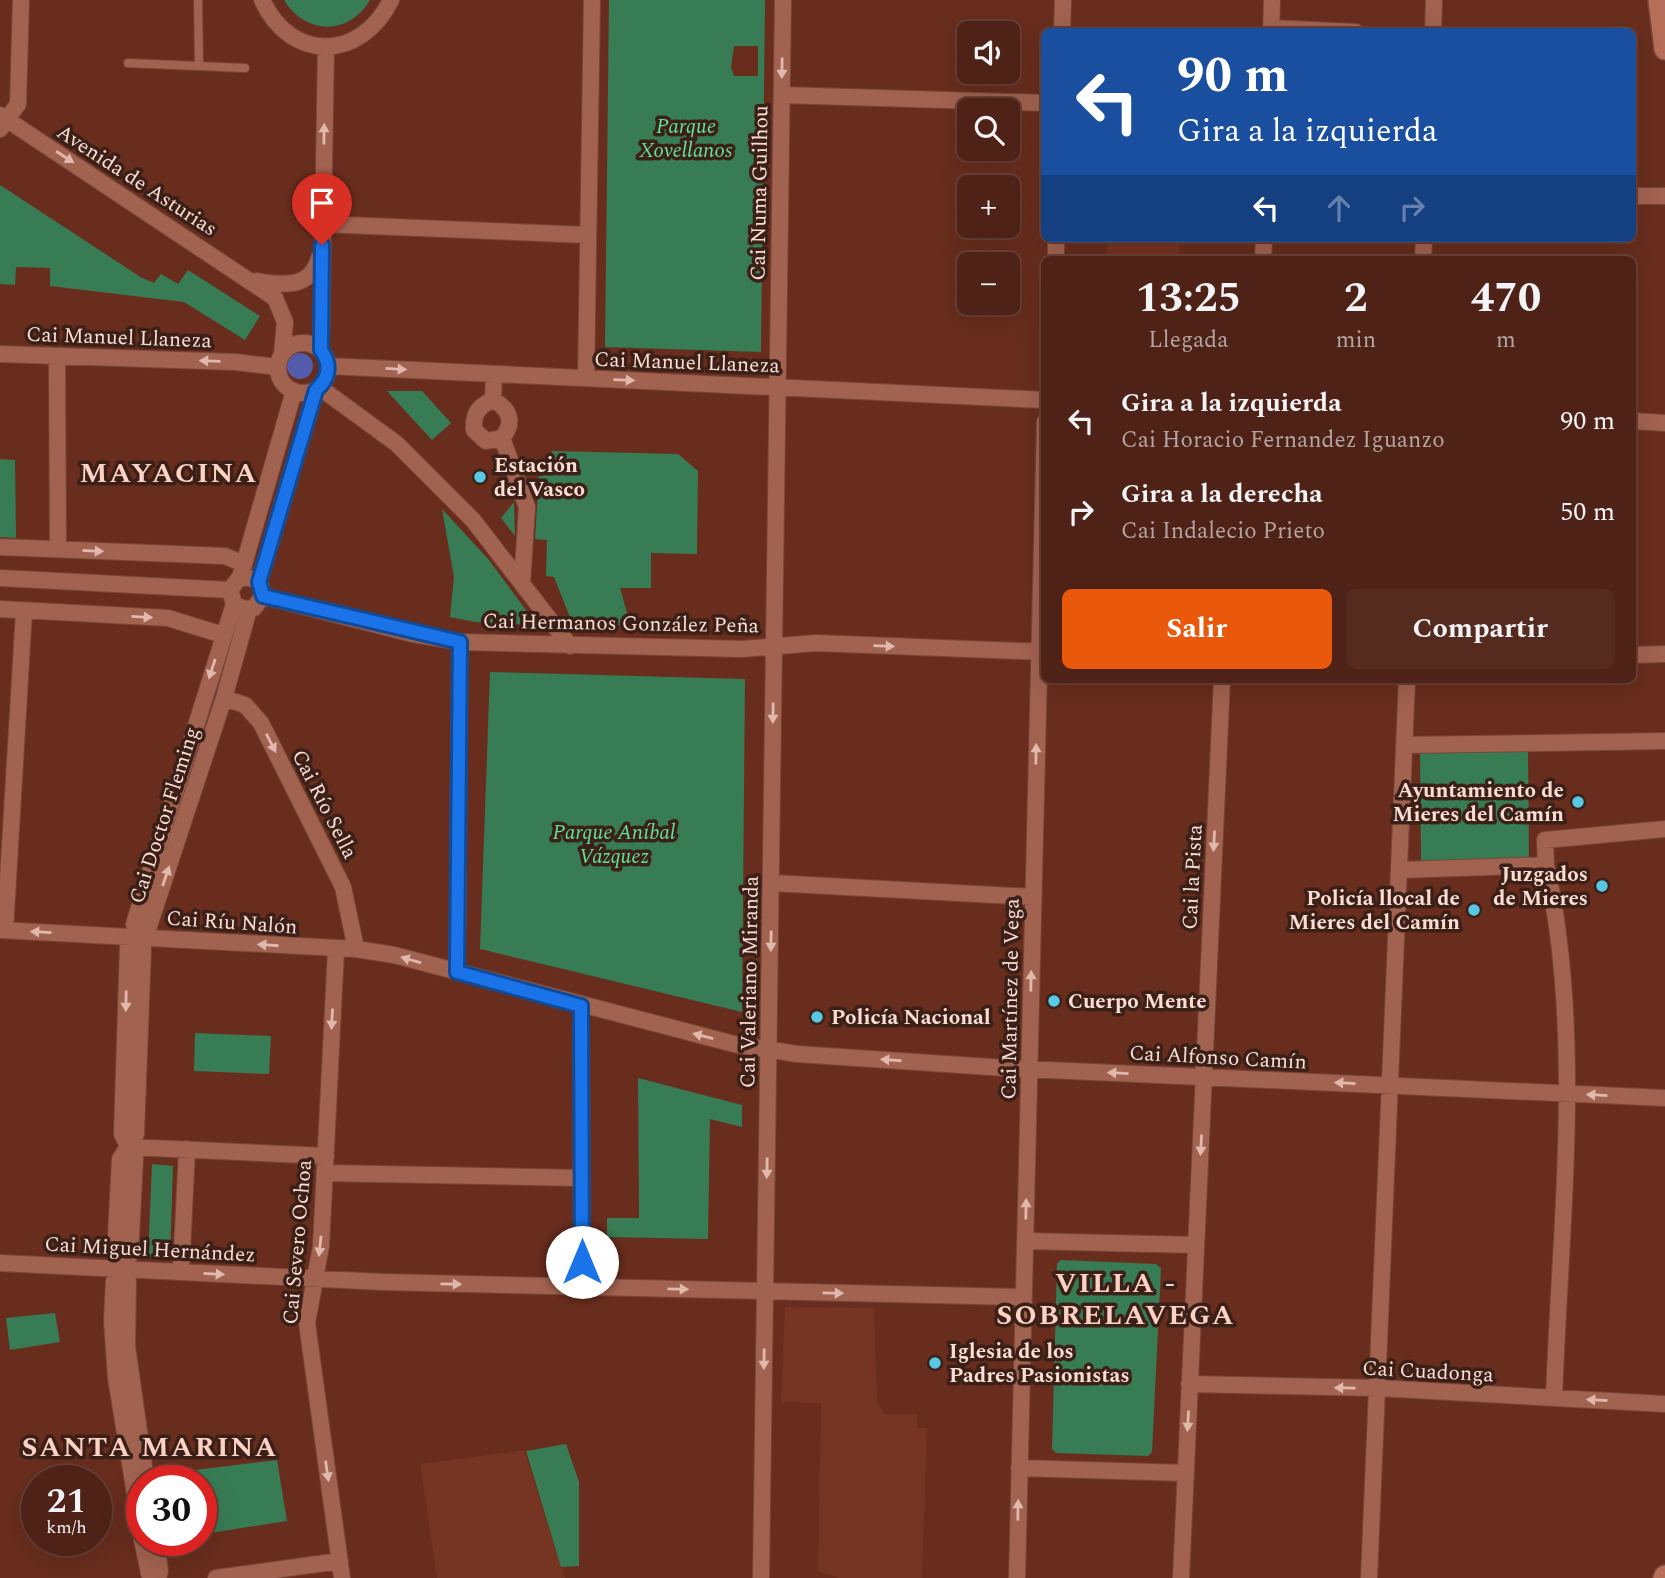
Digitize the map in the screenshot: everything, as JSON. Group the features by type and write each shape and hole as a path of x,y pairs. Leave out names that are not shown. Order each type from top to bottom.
{"street":[{"path":"3,121 18,104 21,0"},
{"path":"262,0 270,18 285,33 304,44 326,47 347,44 366,34 382,18 391,0"},
{"path":"586,378 592,0"},
{"name":"Cai Numa Guilhou","path":"777,386 783,0"},
{"path":"1062,28 1063,0"},
{"path":"1271,28 1272,0"},
{"path":"1433,28 1434,0"},
{"path":"1659,0 1665,49"},
{"path":"261,589 317,388 324,381 328,366 321,350 326,47"},
{"path":"782,95 1041,103"},
{"name":"Avenida de Asturias","path":"3,121 275,298 283,312 280,360"},
{"path":"1636,196 1665,196"},
{"path":"322,224 588,235"},
{"name":"Avenida de Asturias","path":"251,280 278,286 295,284 309,276 322,245"},
{"path":"321,350 300,343 280,360 282,381 295,391 317,388 397,444 472,520 570,646"},
{"name":"Cai Manuel Llaneza","path":"0,354 280,360"},
{"path":"57,356 58,549"},
{"name":"Cai Manuel Llaneza","path":"328,366 1041,400"},
{"path":"493,400 494,374"},
{"name":"Cai Valeriano Miranda","path":"761,1578 777,386"},
{"name":"Cai Doctor Fleming","path":"239,589 225,698 149,926 138,937 134,924 136,910 239,589 295,391"},
{"path":"493,400 508,411 509,430 502,438 486,441 474,430 475,413 483,404 493,400"},
{"path":"1636,421 1665,423"},
{"path":"502,438 527,507 522,584"},
{"path":"0,547 225,556 239,589"},
{"path":"239,589 250,577 261,589"},
{"path":"0,578 239,589"},
{"name":"Cai Doctor Fleming","path":"239,589 258,604 261,589"},
{"name":"Cai Hermanos González Peña","path":"261,589 460,642 742,649 816,643 1041,652"},
{"path":"0,610 168,618 223,635"},
{"path":"2,930 24,611"},
{"path":"457,972 460,642"},
{"path":"1636,655 1665,654"},
{"name":"Cai Martínez de Vega","path":"1017,1578 1033,897 1041,679"},
{"name":"Cai la Pista","path":"1181,1578 1222,683"},
{"path":"1369,1578 1408,683"},
{"name":"Cai Río Sella","path":"225,698 245,705 261,723 343,887 356,949"},
{"path":"1405,746 1665,741"},
{"path":"1554,1398 1568,1094 1556,911 1546,865 1545,840 1665,829"},
{"path":"1400,870 1546,865"},
{"path":"772,883 1033,897"},
{"name":"Cai Ríu Nalón","path":"2,930 356,949 394,955 581,1006"},
{"path":"129,1147 122,1134 128,946 138,937"},
{"name":"Cai Severo Ochoa","path":"336,950 321,1246 307,1323 342,1578"},
{"path":"581,1006 582,1287"},
{"name":"Cai Alfonso Camín","path":"581,1006 769,1050 1029,1069 1665,1098"},
{"path":"129,1147 326,1156"},
{"path":"129,1147 121,1159 115,1255 128,1281 127,1346 144,1465"},
{"path":"181,1272 187,1149"},
{"path":"325,1173 581,1178"},
{"path":"1025,1241 1196,1245"},
{"name":"Cai Miguel Hernández","path":"0,1263 383,1282 1023,1297"},
{"path":"122,1268 114,1281 114,1352 131,1465"},
{"name":"Cai Cuadonga","path":"1189,1384 1378,1388 1665,1404"},
{"path":"1019,1468 1186,1473"},
{"path":"145,1556 150,1578"},
{"path":"158,1556 158,1578"},
{"path":"216,1578 340,1561"}],"lane":[{"path":"198,0 199,65"},
{"path":"128,63 245,68"}],"shaded area":[{"path":"1108,242 1180,242 1179,256 1106,256"},
{"path":"785,1307 874,1308 877,1403 885,1414 917,1414 918,1428 927,1428 922,1578 840,1578 818,1571 821,1403 781,1402"},
{"path":"524,1450 565,1578 437,1578 420,1464"}],"green space":[{"path":"284,0 370,0 351,20 327,27 303,20"},
{"name":"Parque Xovellanos","path":"609,0 765,0 761,352 605,347","holes":["734,46 758,46 758,76 734,76 731,67"]},
{"path":"0,185 142,278 154,283 161,274 178,284 188,270 260,316 245,340 184,302 50,286 50,268 16,267 15,285 0,284"},
{"path":"387,391 422,391 451,423 432,440"},
{"path":"552,451 678,454 698,471 697,554 651,553 651,588 620,588 627,613 635,625 573,625 554,577 546,576 547,540 535,539 539,476 549,475"},
{"path":"0,459 15,460 16,538 0,537"},
{"path":"514,502 515,536 501,518"},
{"path":"442,509 489,560 537,625 475,622 450,617 454,577"},
{"name":"Parque Aníbal Vázquez","path":"490,672 745,679 742,1012 480,949"},
{"path":"1528,751 1529,861 1421,861 1420,752"},
{"path":"195,1033 271,1036 269,1074 194,1071"},
{"path":"638,1078 742,1105 742,1127 710,1119 708,1239 607,1237 607,1218 639,1218"},
{"path":"152,1164 173,1166 170,1258 148,1257"},
{"path":"1061,1260 1156,1264 1161,1268 1152,1452 1148,1456 1056,1453 1052,1449 1057,1264"},
{"path":"55,1313 60,1342 10,1350 6,1318"},
{"path":"566,1444 579,1482 579,1566 561,1567 526,1451"},
{"path":"277,1460 287,1521 217,1532 217,1467"}],"water":[{"path":"300,353 309,357 313,366 309,375 300,379 291,375 287,366 291,357"}],"place":[{"name":"Estación del Vasco","path":"480,477"},
{"name":"Ayuntamiento de Mieres del Camín","path":"1578,802"},
{"name":"Juzgados de Mieres","path":"1602,886"},
{"name":"Policía llocal de Mieres del Camín","path":"1474,910"},
{"name":"Cuerpo Mente","path":"1054,1001"},
{"name":"Policía Nacional","path":"817,1017"},
{"name":"Iglesia de los Padres Pasionistas","path":"935,1363"}],"district":[{"name":"MAYACINA","path":"169,472"},
{"name":"VILLA - SOBRELAVEGA","path":"1116,1298"},
{"name":"SANTA MARINA","path":"150,1446"}],"route":[{"path":"322,245 321,350 327,360 327,374 316,390 259,582 263,596 413,634 460,642 457,972 581,1006 582,1262"}]}
